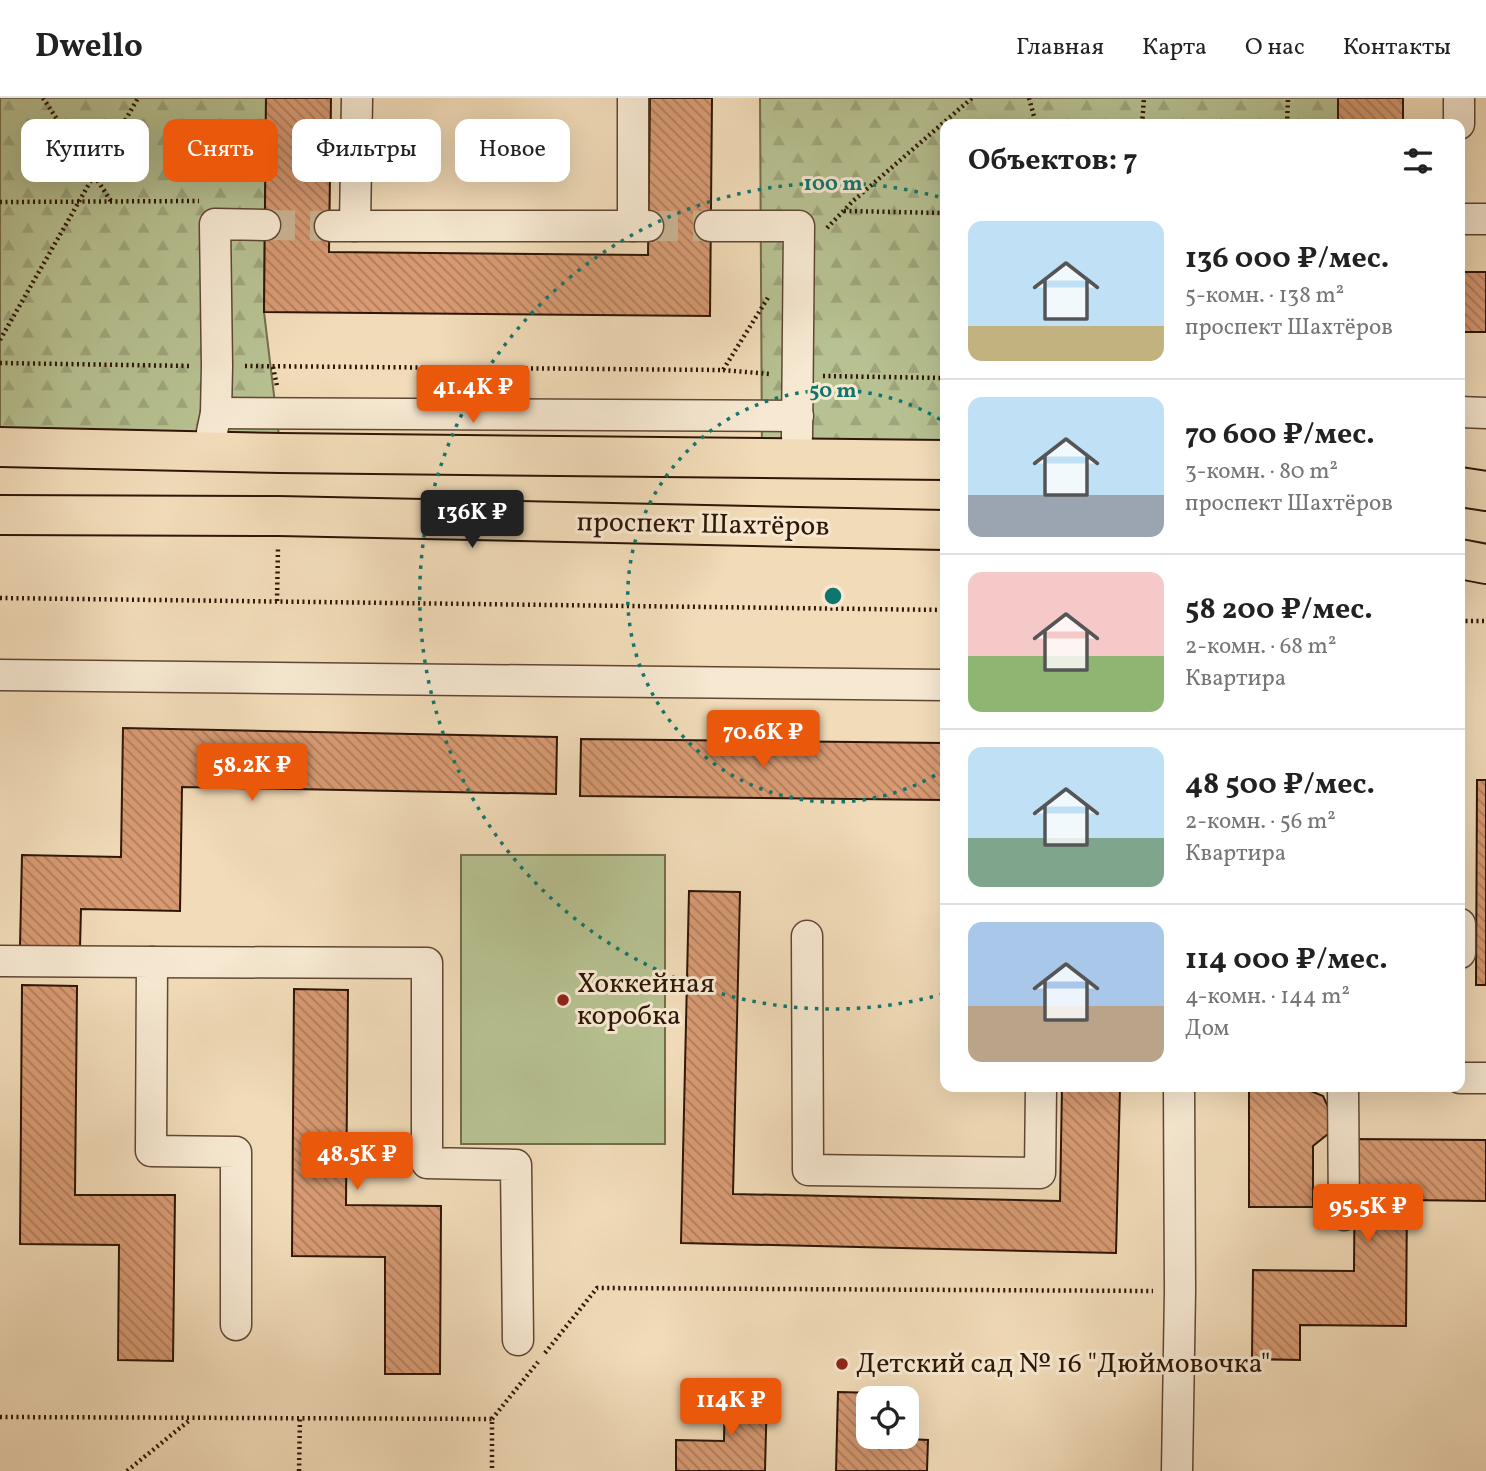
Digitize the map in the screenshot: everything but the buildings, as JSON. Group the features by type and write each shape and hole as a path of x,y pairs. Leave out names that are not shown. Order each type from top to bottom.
{"main road":[{"path":"0,447 940,460"},
{"path":"1465,488 1486,491"},
{"name":"проспект Шахтёров","path":"0,515 279,516 940,530"},
{"path":"1465,560 1486,564"}],"lane":[{"path":"357,98 342,226 641,226 633,98"},
{"path":"1459,98 1459,119"},
{"path":"1465,219 1486,219"},
{"path":"207,451 216,413 215,224 265,225"},
{"path":"710,226 799,226 797,458"},
{"path":"1465,412 1486,413"},
{"path":"216,413 798,416"},
{"path":"0,675 940,685"},
{"path":"807,936 808,1170 1040,1173 1041,1092"},
{"path":"0,961 427,963 427,1163 516,1165 517,1340"},
{"path":"152,962 151,1151 236,1152 236,1325"},
{"path":"1465,1078 1486,1078"},
{"path":"1177,1471 1179,1092"},
{"path":"1343,1092 1344,1215"}],"path":[{"path":"43,98 57,119"},
{"path":"126,119 138,98"},
{"path":"948,119 972,98"},
{"path":"1029,98 1035,119"},
{"path":"1142,119 1144,98"},
{"path":"1287,119 1288,98"},
{"path":"723,370 780,276 844,211 940,126"},
{"path":"0,340 89,182"},
{"path":"99,182 112,202"},
{"path":"0,202 216,201 215,224"},
{"path":"844,211 940,213"},
{"path":"0,363 723,370 798,376 940,378"},
{"path":"0,598 940,610"},
{"path":"1465,621 1486,621"},
{"path":"492,1471 492,1419 597,1288 1180,1291"},
{"path":"0,1417 492,1419"},
{"path":"127,1471 193,1417"},
{"path":"299,1471 300,1418"}],"green space":[{"path":"0,98 266,98 266,119 163,119 163,182 265,182 264,312 281,453 0,446"},
{"path":"760,98 1338,98 1338,119 940,119 940,460 762,458"},
{"name":"Хоккейная коробка","path":"461,855 665,855 665,1144 461,1144"}],"tunnel":[{"path":"265,225 330,226"},
{"path":"648,226 710,226"}],"place":[{"name":"Хоккейная коробка","path":"563,1000"},
{"name":"Детский сад № 16 \"Дюймовочка\"","path":"842,1364"}]}
